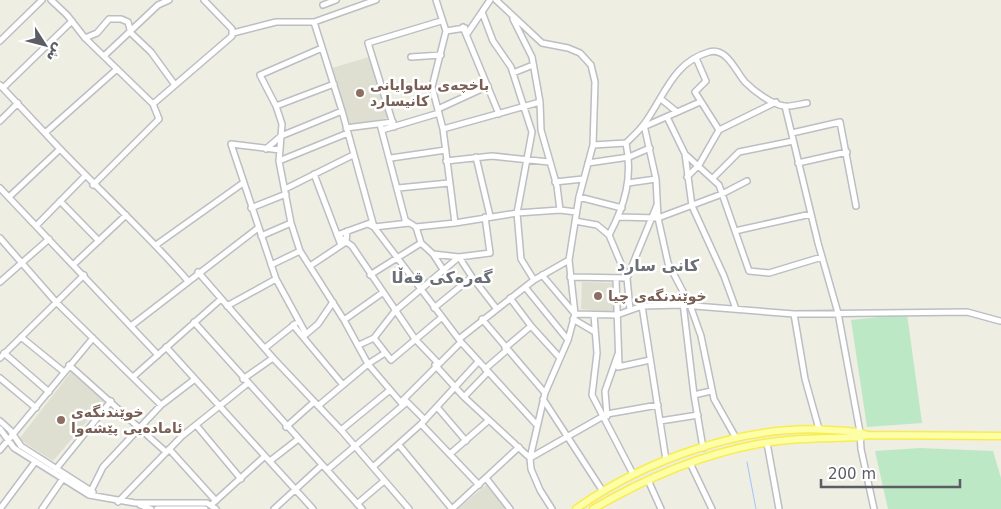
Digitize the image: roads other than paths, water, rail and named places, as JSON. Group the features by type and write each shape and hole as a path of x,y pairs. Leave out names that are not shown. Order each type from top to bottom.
{"main road":[{"path":"576,509 602,490 632,474 666,460 736,438 781,431 819,429 862,435"},
{"path":"593,509 648,480 691,462 767,443 862,435 1001,436"},
{"path":"691,462 696,451"},
{"path":"682,455 691,462"}],"street":[{"path":"0,41 42,0"},
{"path":"51,0 72,21 85,38 153,104 159,119 93,185"},
{"path":"104,56 158,5 169,0"},
{"path":"204,0 233,32"},
{"path":"323,5 336,0"},
{"path":"233,32 276,22 314,22 376,0"},
{"path":"436,0 441,21 446,31 432,87 443,129 455,223"},
{"path":"468,32 490,0"},
{"path":"496,0 542,43 568,48 580,53 588,60 595,82 593,144 579,197 568,260 574,316 568,340 543,399 530,458 531,469 540,490 552,509"},
{"path":"482,12 493,41 512,68 532,132 517,213 521,259 534,280"},
{"path":"510,14 532,56 540,102 541,130 555,182 560,210"},
{"path":"85,38 97,33 109,19 125,20 131,25 131,33 151,52 175,85"},
{"path":"72,21 1,86 93,185 156,245 188,281"},
{"path":"394,124 368,43 441,21"},
{"path":"314,22 342,111 371,225 441,318 478,362 537,426"},
{"path":"446,31 463,27 468,32 500,114"},
{"path":"153,104 232,36 233,32"},
{"path":"322,48 260,75 276,106 282,124 280,161 291,223 300,251 344,320 368,364 479,485"},
{"path":"593,144 626,143 643,127 674,74 696,58 712,52 721,53 752,88 776,102 784,106 807,103"},
{"path":"411,57 441,55"},
{"path":"696,58 706,81 695,92 719,130"},
{"path":"513,73 533,65"},
{"path":"46,133 117,69"},
{"path":"276,106 334,84"},
{"path":"382,130 394,124 438,111 488,86"},
{"path":"661,99 677,112"},
{"path":"443,129 540,102"},
{"path":"643,127 700,102"},
{"path":"687,177 698,166 719,130 776,102"},
{"path":"0,121 18,103"},
{"path":"784,106 838,313 862,435 860,449 874,509"},
{"path":"266,149 281,136 342,111"},
{"path":"667,117 685,154 692,206 724,276 736,309"},
{"path":"792,133 840,122 856,206"},
{"path":"280,161 347,131 380,124 394,124"},
{"path":"380,124 391,158 407,222"},
{"path":"643,127 650,148 656,179 658,218 668,263 690,305 701,336 711,391 736,438"},
{"path":"532,132 541,130"},
{"path":"713,178 740,152 793,141"},
{"path":"608,235 622,208 628,183 629,157 626,143"},
{"path":"280,150 230,144 276,279 305,332 342,385"},
{"path":"588,163 629,157 650,148"},
{"path":"9,197 60,149"},
{"path":"391,158 446,150"},
{"path":"798,163 847,152"},
{"path":"685,154 713,178 722,194 749,271 769,272 822,257"},
{"path":"251,208 353,155"},
{"path":"446,161 476,157 549,162"},
{"path":"433,254 459,257 490,253 488,217 476,157"},
{"path":"314,174 337,235 344,244 352,246 382,293 415,338 454,387 530,458"},
{"path":"36,226 85,176"},
{"path":"628,183 656,179"},
{"path":"555,182 583,180"},
{"path":"618,217 658,218 722,194 748,181"},
{"path":"156,245 243,182"},
{"path":"398,188 450,183"},
{"path":"0,188 158,355"},
{"path":"579,197 622,208"},
{"path":"60,201 99,241"},
{"path":"628,278 658,203"},
{"path":"337,235 371,225 407,222 416,227 517,213 560,210 576,212"},
{"path":"735,231 811,214"},
{"path":"73,265 126,216"},
{"path":"575,221 596,225 608,235 628,278 630,310"},
{"path":"261,236 291,223"},
{"path":"416,227 421,243 433,254 444,271"},
{"path":"130,326 198,272 258,228"},
{"path":"310,266 344,244 347,231"},
{"path":"0,238 24,263 56,302 161,405"},
{"path":"0,282 24,263 49,239"},
{"path":"370,275 395,257 421,243"},
{"path":"271,265 300,251"},
{"path":"359,345 374,338 395,311 421,292 459,257"},
{"path":"459,257 496,308"},
{"path":"327,470 403,401 482,320 534,280 568,260"},
{"path":"198,272 273,358 342,430 409,509"},
{"path":"0,358 84,275"},
{"path":"542,275 574,316 595,332"},
{"path":"434,308 472,277"},
{"path":"570,278 616,280 628,278"},
{"path":"227,306 276,279"},
{"path":"616,280 620,366"},
{"path":"525,287 568,340"},
{"path":"344,320 382,293"},
{"path":"510,298 531,326 560,358"},
{"path":"686,298 682,305 703,448"},
{"path":"132,377 220,299"},
{"path":"305,332 318,324 333,302"},
{"path":"574,316 617,315 642,306 690,305 794,314 967,312 1000,321"},
{"path":"642,306 666,460"},
{"path":"794,314 805,379 819,429"},
{"path":"594,315 597,353 592,391 595,401 605,415 632,474"},
{"path":"374,338 391,360 441,318"},
{"path":"482,320 545,393"},
{"path":"265,348 299,321"},
{"path":"194,322 297,440 362,509"},
{"path":"293,325 305,332"},
{"path":"464,397 506,349 531,326"},
{"path":"21,337 64,372"},
{"path":"0,450 92,338"},
{"path":"166,347 313,509"},
{"path":"605,415 605,392 619,351"},
{"path":"286,427 386,352"},
{"path":"4,354 49,392"},
{"path":"118,502 168,451 273,358"},
{"path":"613,368 650,360"},
{"path":"373,467 423,422 478,362"},
{"path":"69,364 168,451 216,501"},
{"path":"0,378 36,408"},
{"path":"92,493 100,471 161,405 195,379"},
{"path":"342,430 390,390"},
{"path":"694,395 711,391"},
{"path":"543,399 602,490"},
{"path":"56,469 111,401"},
{"path":"530,458 605,415 658,406"},
{"path":"437,407 466,441"},
{"path":"660,421 698,415"},
{"path":"450,454 489,420"},
{"path":"0,422 13,433 21,446 56,469 64,477"},
{"path":"196,425 240,479"},
{"path":"0,429 14,448 35,462 92,493 118,502 157,506 213,507 216,501 265,456"},
{"path":"270,461 297,440"},
{"path":"767,443 779,509"},
{"path":"399,444 452,509 519,447"},
{"path":"0,509 35,462"},
{"path":"691,462 712,509"},
{"path":"274,509 322,465"},
{"path":"42,509 64,477"},
{"path":"486,478 510,509"},
{"path":"648,480 662,509"},
{"path":"357,504 384,481"},
{"path":"135,503 152,509 157,506"},
{"path":"197,506 205,509"}],"waterway":[{"path":"747,462 756,509"}],"place":[{"name":"باخچەی ساوایانی کانیسارد","path":"360,93"},
{"name":"خوێندنگەی چیا","path":"598,296"},
{"name":"خوێندنگەی ئامادەیی پێشەوا","path":"61,420"}],"district":[{"name":"کانی سارد","path":"658,265"},
{"name":"گەرەکی قەڵا","path":"442,277"}]}
